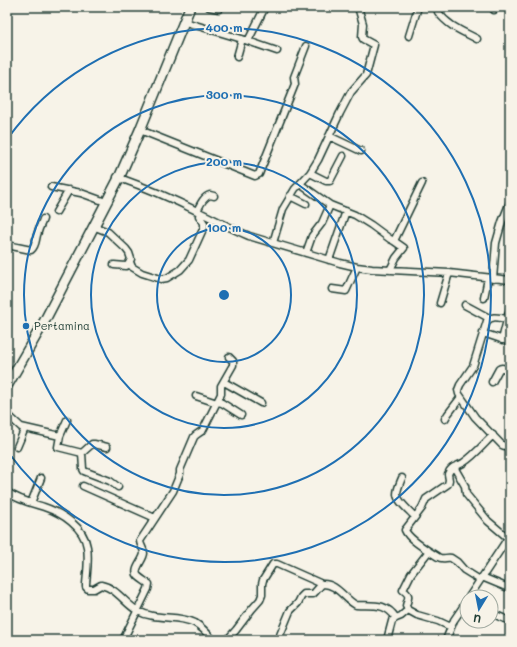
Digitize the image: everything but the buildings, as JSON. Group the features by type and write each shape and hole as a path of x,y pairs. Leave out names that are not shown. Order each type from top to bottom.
{"highway":[{"path":"7,386 44,322 140,130 168,57 185,7"},
{"path":"7,380 41,321 117,177 168,57 185,22 190,7"}],"street":[{"path":"209,7 219,9"},
{"path":"237,58 265,7"},
{"path":"273,243 283,209 290,196 310,173 318,160 336,119 351,92 363,79 367,72 374,45 364,41 362,37 362,24 358,7"},
{"path":"409,36 418,7"},
{"path":"438,7 438,12 448,23 477,39"},
{"path":"185,22 277,51"},
{"path":"140,130 257,176 295,84 294,78 306,46"},
{"path":"329,136 361,151"},
{"path":"310,173 326,181 330,181 343,156"},
{"path":"117,177 199,212 235,231 329,260 357,267 449,273 510,280"},
{"path":"394,241 422,183"},
{"path":"300,184 330,205 355,215 372,225 404,248 396,258 390,270"},
{"path":"51,187 81,193 103,202"},
{"path":"56,212 69,190"},
{"path":"93,226 108,232 126,248 131,259 130,262 136,270 161,279 167,278 180,270 188,260 204,227 204,223 199,216 202,200 210,194 214,196"},
{"path":"290,196 306,204"},
{"path":"484,298 491,279 496,243 510,202"},
{"path":"306,253 312,236 322,223 330,205"},
{"path":"329,260 346,211"},
{"path":"7,245 31,250 35,247 38,232 43,219"},
{"path":"114,265 126,266 130,262"},
{"path":"332,289 346,291 357,267"},
{"path":"440,304 449,273"},
{"path":"465,305 489,318 494,317 507,319"},
{"path":"502,340 510,308"},
{"path":"489,318 473,366 460,385 458,394 475,417 502,445 508,446 510,444"},
{"path":"483,334 510,342"},
{"path":"123,640 149,586 149,584 136,574 136,570 144,555 140,541 173,491 194,437 203,430 218,402 221,394 221,386 233,365 233,361 229,357"},
{"path":"492,382 501,367 510,372"},
{"path":"224,382 261,403"},
{"path":"196,396 222,403 241,415"},
{"path":"445,419 461,398"},
{"path":"7,414 21,427 60,436"},
{"path":"67,420 60,436 58,447 81,452 82,454"},
{"path":"17,447 26,428"},
{"path":"493,435 462,464 450,468 448,474 448,484 426,499 422,508 406,529 406,533 440,559 451,558 464,570 506,587"},
{"path":"107,448 92,444 82,454 83,469 84,471 110,481 118,487"},
{"path":"454,467 465,486 466,494 488,521 509,536 474,589"},
{"path":"31,503 41,478"},
{"path":"402,478 397,496 415,517"},
{"path":"82,486 155,518"},
{"path":"7,492 18,498 61,514 69,520 82,535 86,541 87,548 86,587 88,589 94,589 101,585 109,587 138,611 151,616 192,622 213,640"},
{"path":"429,551 411,574 403,590 409,596 406,606 408,610 417,616 438,621 451,627"},
{"path":"227,640 260,600 262,595 262,584 273,564 277,564 322,584 325,583 331,585 356,605 383,607 391,612 396,618"},
{"path":"278,640 290,612 301,597 304,594 313,594 322,584"},
{"path":"387,640 392,621 408,610"},
{"path":"446,640 459,612"},
{"path":"499,616 510,621"}],"place":[{"name":"Pertamina","path":"26,326"}]}
